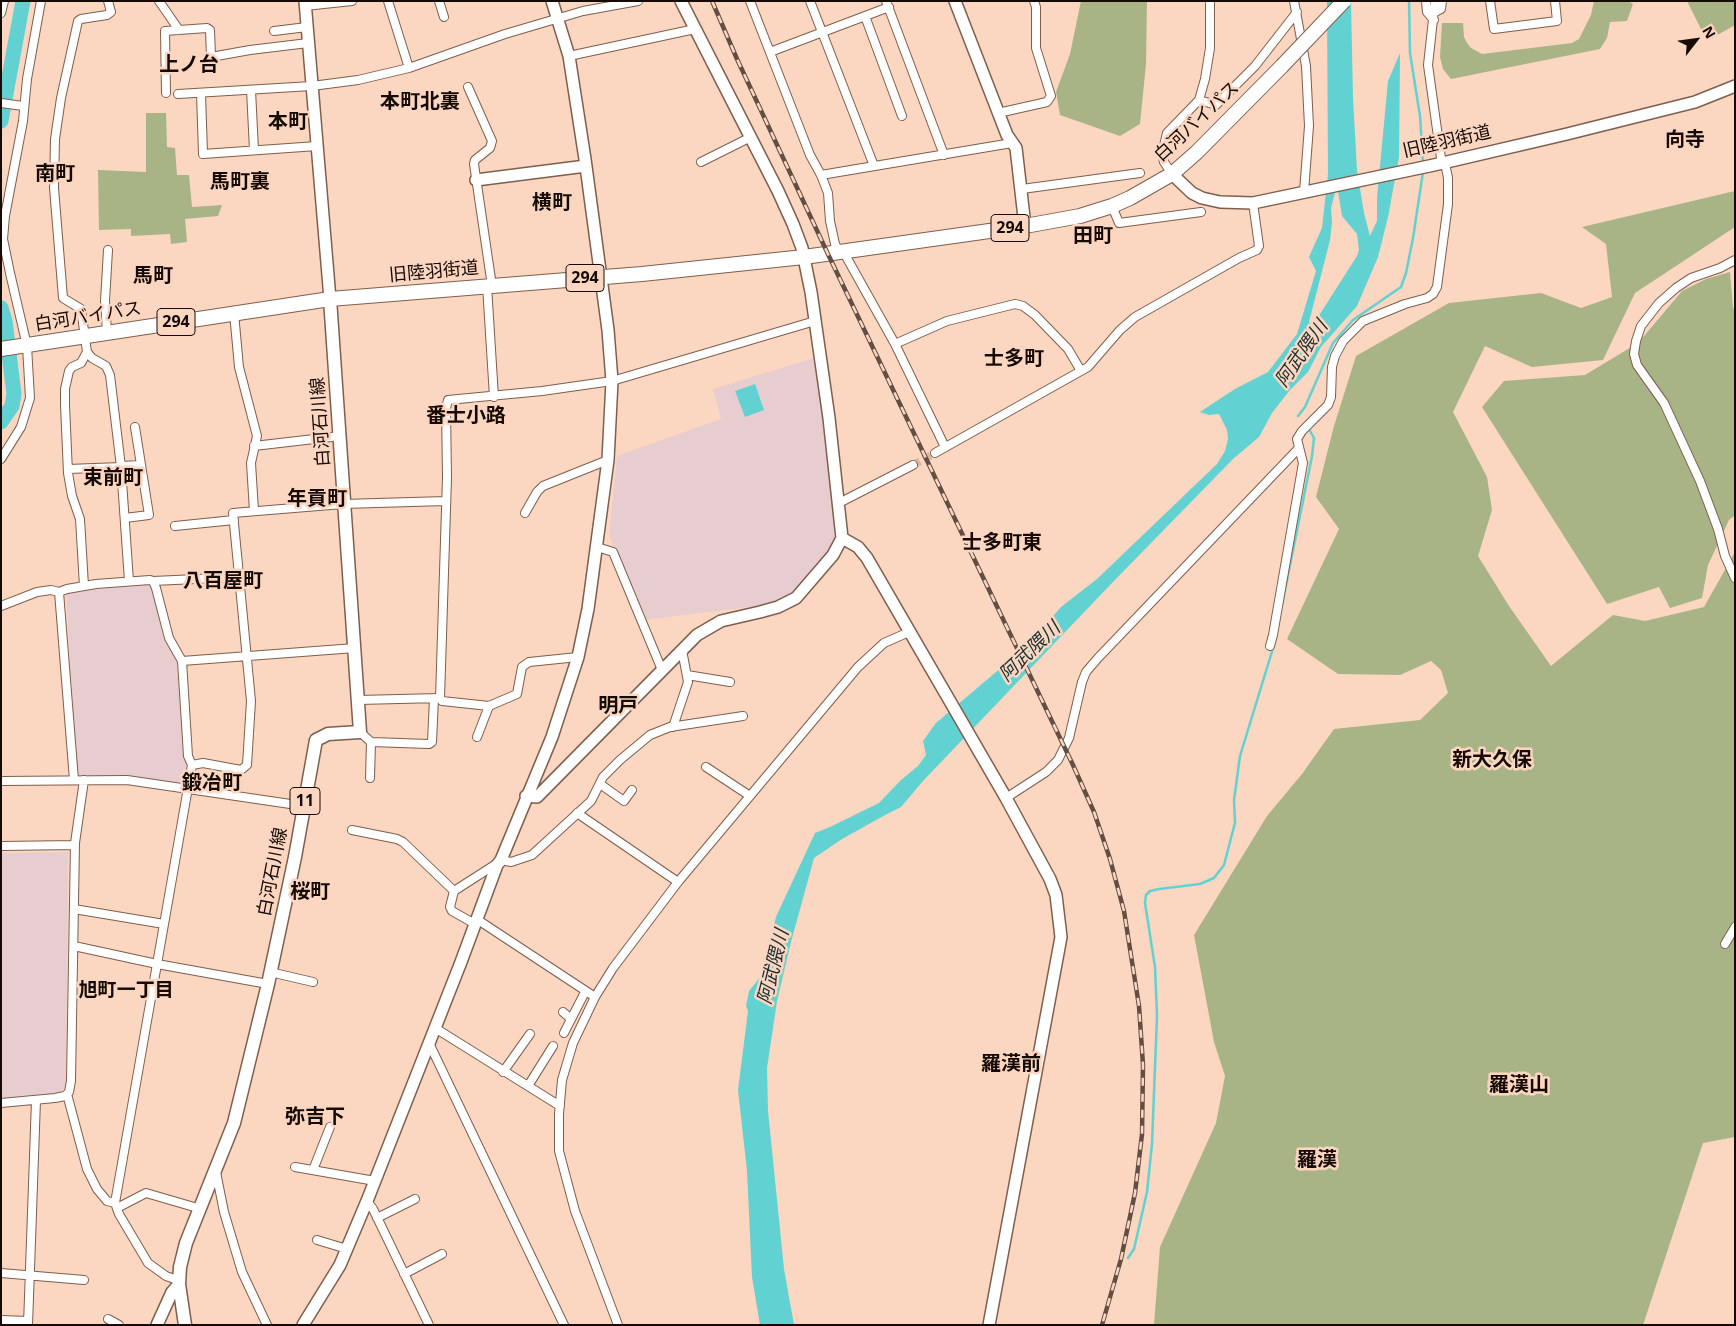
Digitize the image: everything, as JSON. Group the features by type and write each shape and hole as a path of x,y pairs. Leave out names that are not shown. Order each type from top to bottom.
{"highway":[{"name":"白河バイパス","path":"841,252 1025,226 1080,216 1130,198 1172,174 1197,152 1344,1"},
{"name":"旧陸羽街道","path":"330,299 600,277 841,252"},
{"name":"白河バイパス","path":"1,349 330,299"}],"main road":[{"name":"白河石川線","path":"185,1325 179,1282 180,1267 186,1243 234,1123 269,978 316,740 328,734 360,732 330,299"}],"street":[{"path":"1,12 4,1"},
{"path":"1,459 21,427 30,398 25,346 3,239 5,216 41,1"},
{"path":"84,586 80,519 72,496 68,469 65,389 69,371 72,367 81,363 87,352 86,336 81,309 64,298 54,188 55,139 61,98 78,21 107,15 112,12 108,1"},
{"path":"159,1 179,30"},
{"path":"330,299 305,4 352,1"},
{"path":"388,1 409,68"},
{"path":"439,1 444,16"},
{"path":"303,1325 332,1279 347,1250 375,1181 499,862 552,736 578,657 588,609 598,547 608,460 612,381 608,330 569,56 552,1"},
{"path":"178,94 312,86 358,80 409,68 496,36 583,11 638,1"},
{"path":"526,796 537,797 697,635 721,621 778,607 796,598 834,555 842,538 829,418 804,257 794,224 681,1"},
{"path":"750,1 810,155 828,193 830,221 835,244 894,344 945,448"},
{"path":"810,1 874,166"},
{"path":"955,1 998,113 1017,154 1025,226"},
{"path":"998,113 1047,102 1051,96 1036,48 1036,7 1034,1"},
{"path":"1172,174 1164,162 1162,154 1168,134 1199,100 1205,79 1210,48 1210,1"},
{"path":"1294,1 1306,66 1309,126 1306,192"},
{"path":"1426,1 1427,12 1434,16"},
{"path":"1270,646 1301,481 1303,463 1297,439 1302,431 1328,405 1331,397 1332,368 1335,356 1343,341 1363,321 1405,304 1427,298 1433,294 1437,287 1448,204 1448,178 1446,168 1439,163 1441,158 1428,65 1435,1"},
{"path":"1434,16 1441,9 1442,1"},
{"path":"1490,1 1494,29 1557,21 1555,1"},
{"path":"770,52 865,16 887,4 944,155"},
{"path":"1199,100 1216,105 1255,66 1296,12"},
{"path":"865,16 902,116"},
{"path":"166,93 165,31 207,28 210,30 211,57 308,43"},
{"path":"274,31 307,28"},
{"path":"569,56 695,29"},
{"name":"旧陸羽街道","path":"1172,174 1192,192 1202,198 1220,202 1254,203 1567,134 1695,102 1735,86"},
{"path":"468,87 492,141 490,148 475,160 474,164 490,286 494,397"},
{"path":"251,90 254,150"},
{"path":"202,93 203,154 318,146"},
{"path":"1,103 23,106"},
{"path":"702,162 751,137"},
{"path":"821,176 1012,143"},
{"path":"476,180 586,166"},
{"path":"1022,189 1140,173"},
{"path":"935,453 1088,367 1120,330 1135,317 1239,258 1257,250 1260,246 1254,203"},
{"path":"1112,206 1119,223 1201,212"},
{"path":"107,332 105,301 108,250"},
{"path":"1735,260 1720,268 1691,278 1676,288 1659,304 1642,326 1636,341 1634,354 1637,365 1664,403 1700,481 1718,529 1725,556 1735,578"},
{"path":"894,344 947,321 1015,304 1023,306 1035,315 1068,349 1081,371"},
{"path":"234,313 239,367 256,436 251,463 254,511"},
{"path":"360,732 371,742 429,744 432,742 437,698 446,501 448,400 542,392 612,381 815,321"},
{"path":"87,352 92,358 106,366 110,375 125,518 129,581"},
{"path":"125,518 148,515 135,427"},
{"path":"254,446 340,436"},
{"path":"1006,798 1046,772 1058,760 1070,738 1082,682 1086,672 1299,448"},
{"path":"525,513 537,492 543,486 608,460"},
{"path":"68,469 141,465"},
{"path":"839,503 913,465"},
{"path":"192,765 203,762 241,770 247,765 250,701 233,513 344,504 446,501"},
{"path":"175,526 234,520"},
{"path":"842,538 858,547 867,558 1006,798 1050,879 1056,895 1062,936 989,1325"},
{"path":"598,547 613,552 662,670"},
{"path":"1,606 37,592 51,590 59,592 84,586 129,581 240,577"},
{"path":"116,1206 192,765 188,756 182,661 168,638 153,581"},
{"path":"59,592 74,780"},
{"path":"618,1325 575,1211 559,1151 562,1080 573,1043 594,997 623,954 678,882 858,667 884,643 910,632"},
{"path":"182,661 355,648"},
{"path":"673,727 686,690 687,675 682,650"},
{"path":"358,700 437,698 442,701 489,706 517,694 522,667 528,662 578,657"},
{"path":"687,675 730,682"},
{"path":"476,737 489,706"},
{"path":"594,997 476,922 452,911 450,907 454,892 499,862 511,862 532,855 591,801 603,778 620,760 650,735 673,727 744,716"},
{"path":"370,778 371,742"},
{"path":"706,767 750,796"},
{"path":"84,780 75,845 71,1081 67,1094 86,1169 97,1189 107,1200 116,1206 148,1263 166,1276 179,1282 172,1292 157,1325"},
{"path":"1,781 127,780 304,806"},
{"path":"600,784 624,801 632,790"},
{"path":"577,813 678,882"},
{"path":"352,830 397,839 403,842 454,892"},
{"path":"1,846 75,845"},
{"path":"74,909 164,924"},
{"path":"1725,944 1735,927"},
{"path":"74,946 157,964 313,982"},
{"path":"564,1033 585,992"},
{"path":"563,1012 571,1019"},
{"path":"435,1028 560,1106"},
{"path":"504,1072 530,1034"},
{"path":"429,1043 564,1325"},
{"path":"528,1086 553,1046"},
{"path":"1,1103 55,1098 67,1094"},
{"path":"1,1320 28,1323 36,1100"},
{"path":"313,1170 330,1127"},
{"path":"296,1167 375,1181"},
{"path":"216,1172 224,1212 242,1272 267,1325"},
{"path":"116,1206 146,1193 201,1209"},
{"path":"377,1218 415,1199"},
{"path":"367,1201 429,1325"},
{"path":"317,1240 347,1250"},
{"path":"404,1274 442,1254"},
{"path":"1,1273 84,1280"},
{"path":"108,1319 120,1325"}],"shaded area":[{"path":"814,358 838,524 838,537 831,551 793,595 773,604 645,620 609,536 617,456 721,419 713,389"},
{"path":"150,583 164,639 177,662 185,758 189,769 186,784 129,776 77,776 66,593"},
{"path":"68,852 66,1086 60,1093 1,1099 1,853"}],"green space":[{"path":"1081,1 1147,1 1146,64 1140,124 1120,136 1060,115 1056,92 1070,54"},
{"path":"1594,1 1628,1 1633,4 1627,21 1610,22 1607,38 1600,49 1451,79 1443,69 1440,57 1442,23 1463,23 1464,37 1467,43 1471,48 1482,54 1572,43 1579,39 1591,15"},
{"path":"1687,1 1735,1 1735,25 1707,41"},
{"path":"146,113 166,113 167,147 175,148 177,175 189,175 192,207 222,205 218,216 185,219 187,242 171,244 170,234 131,236 131,229 99,230 98,170 146,172"},
{"path":"1735,191 1735,227 1635,293 1603,360 1532,367 1485,346 1453,412 1487,477 1492,510 1478,556 1509,606 1551,666 1613,615 1645,621 1704,607 1735,552 1735,1137 1703,1143 1643,1325 1154,1325 1160,1247 1216,1123 1225,1076 1214,1042 1194,935 1267,816 1302,774 1334,729 1420,720 1448,693 1441,670 1431,661 1400,675 1338,674 1287,639 1339,529 1316,497 1334,426 1356,356 1449,303 1541,293 1581,308 1612,297 1606,244 1582,227"},
{"path":"1730,272 1733,308 1735,310 1735,515 1729,520 1708,565 1702,598 1670,608 1659,587 1607,604 1482,407 1504,381 1585,375 1628,349 1644,336 1682,291 1706,279"}],"water":[{"name":"阿武隈川","path":"1327,1 1351,1 1357,170 1370,236 1377,221 1377,198 1388,81 1400,53 1399,157 1388,217 1378,257 1357,306 1321,347 1308,372 1290,390 1272,413 1259,437 1233,459 1111,584 923,781 901,807 842,839 814,858 777,1001 767,1068 768,1111 784,1269 794,1325 760,1325 752,1277 747,1171 738,1090 748,1011 746,1006 749,991 761,976 776,917 815,833 879,803 901,780 918,766 926,755 923,741 936,723 1029,644 1061,607 1097,579 1217,464 1225,451 1228,439 1227,430 1219,414 1209,415 1200,412 1235,389 1268,372 1297,334 1316,271 1309,257 1322,228 1328,174","holes":["1337,185 1342,216 1357,234 1359,250 1313,325 1309,322 1330,240 1331,208"]},
{"path":"755,384 764,410 745,417 735,391"}],"waterway":[{"path":"1,121 23,1"},
{"path":"1409,1 1410,53 1420,116 1423,164"},
{"name":"阿武隈川","path":"1298,416 1305,407 1333,343 1353,320 1401,287 1406,273 1413,238 1423,172"},
{"path":"1,308 5,321 14,394 12,406 1,422"},
{"path":"1282,605 1312,456 1314,438 1310,431"},
{"path":"1128,1258 1134,1249 1147,1192 1152,1144 1157,1016 1155,967 1145,903 1146,895 1150,891 1159,889 1200,884 1214,878 1224,865 1235,823 1234,800 1240,756 1274,645"}],"tunnel":[{"path":"913,465 935,453"}],"railway":[{"path":"712,1 827,252 1073,765 1094,812 1110,859 1124,911 1139,1006 1143,1065 1142,1134 1135,1193 1121,1259 1102,1325"}],"district":[{"name":"上ノ台","path":"189,65"},
{"name":"本町北裏","path":"420,102"},
{"name":"本町","path":"288,122"},
{"name":"向寺","path":"1685,140"},
{"name":"南町","path":"55,174"},
{"name":"馬町裏","path":"240,182"},
{"name":"横町","path":"552,203"},
{"name":"田町","path":"1093,236"},
{"name":"馬町","path":"153,276"},
{"name":"士多町","path":"1014,359"},
{"name":"番士小路","path":"466,416"},
{"name":"束前町","path":"113,478"},
{"name":"年貢町","path":"317,499"},
{"name":"士多町東","path":"1002,543"},
{"name":"八百屋町","path":"223,581"},
{"name":"明戸","path":"618,706"},
{"name":"新大久保","path":"1492,760"},
{"name":"鍛冶町","path":"212,783"},
{"name":"桜町","path":"310,892"},
{"name":"旭町一丁目","path":"126,991"},
{"name":"羅漢前","path":"1011,1064"},
{"name":"羅漢山","path":"1519,1085"},
{"name":"弥吉下","path":"315,1117"},
{"name":"羅漢","path":"1317,1160"}]}
